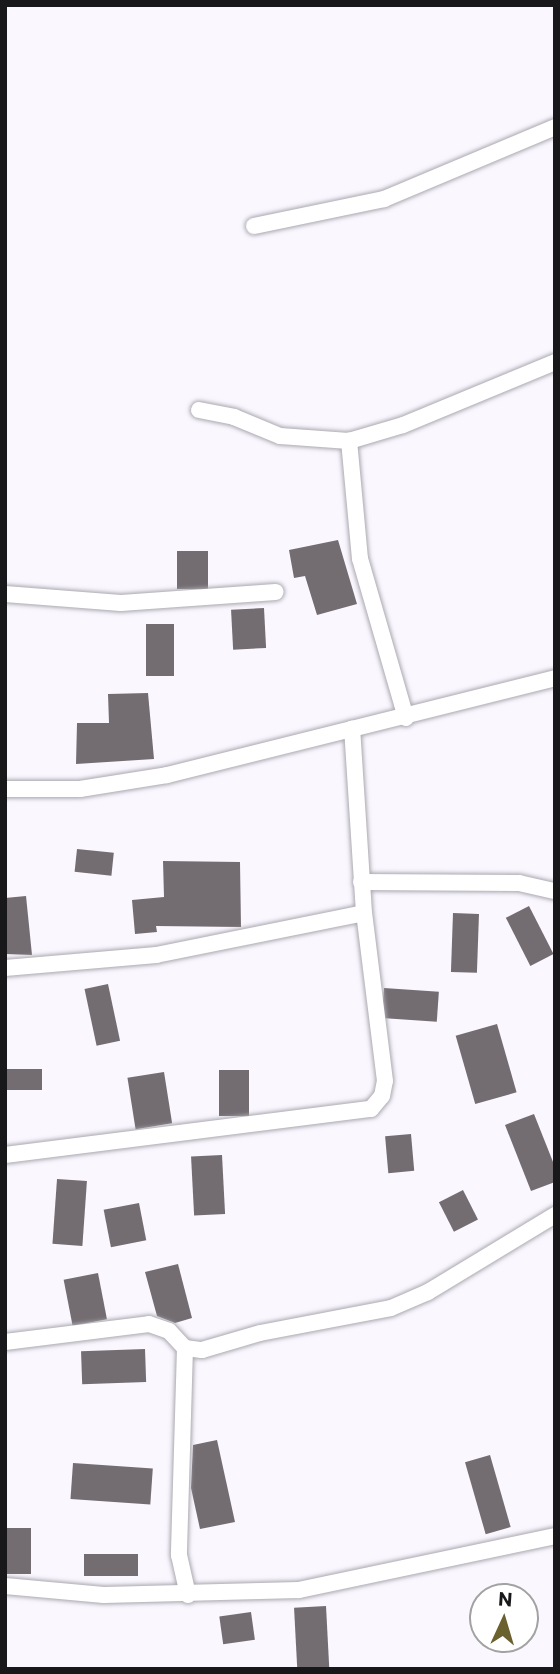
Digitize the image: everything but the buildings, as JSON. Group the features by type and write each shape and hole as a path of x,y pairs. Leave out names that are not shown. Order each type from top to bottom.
{"street":[{"path":"254,226 384,199 555,127"},
{"path":"199,410 234,418 280,436 349,441 403,425 555,362"},
{"path":"349,441 360,559 406,718"},
{"path":"5,594 121,603 276,592"},
{"path":"5,789 80,789 167,775 352,728 406,718 555,678"},
{"path":"5,1155 371,1110 382,1096 385,1081 364,913 352,728"},
{"path":"362,882 519,883 555,891"},
{"path":"5,968 156,955 364,913"},
{"path":"5,1342 149,1324 169,1331 185,1348 202,1350 260,1333 391,1308 428,1292 555,1215"},
{"path":"185,1348 179,1555 188,1595"},
{"path":"5,1586 104,1595 188,1595 299,1590 555,1536"}]}
